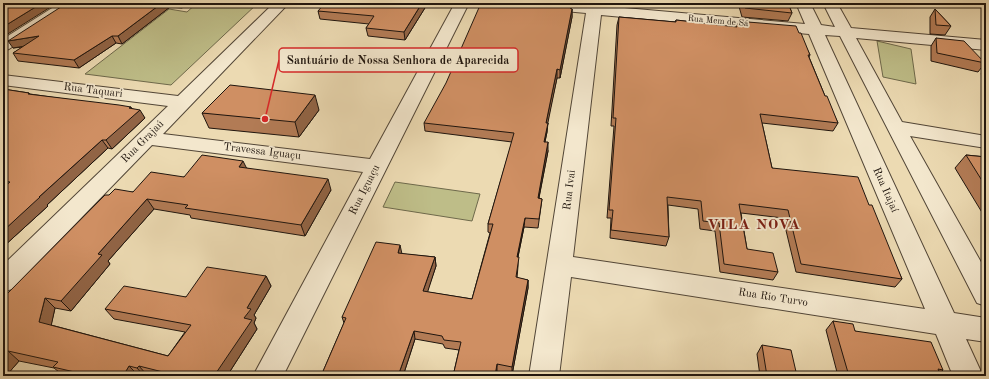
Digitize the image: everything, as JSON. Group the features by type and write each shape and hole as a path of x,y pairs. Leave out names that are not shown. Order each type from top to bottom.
{"street":[{"path":"3,46 70,3"},
{"name":"Rua Grajaú","path":"3,281 282,3"},
{"name":"Rua Iguaçu","path":"268,376 462,3"},
{"name":"Rua Mem de Sá","path":"521,3 594,6 986,45"},
{"name":"Rua Itajaí","path":"803,3 968,376"},
{"path":"830,3 986,295"},
{"name":"Rua Ivai","path":"544,376 594,6"},
{"name":"Rua Taquari","path":"3,80 182,102"},
{"path":"895,127 986,142"},
{"name":"Travessa Iguaçu","path":"147,138 377,167"},
{"name":"Rua Rio Turvo","path":"560,265 986,330"}],"shaded area":[{"path":"197,3 258,3 171,85 85,74 169,9 187,12"},
{"path":"877,41 911,49 916,84 883,77"},
{"path":"395,182 480,194 472,221 383,207"}],"building":[{"path":"3,3 42,3 3,27"},
{"path":"67,3 162,3 118,36 112,36 74,60 13,53 39,36 8,41"},
{"path":"325,3 422,3 404,32 366,28 374,16 318,11"},
{"path":"481,3 528,7 529,3 547,3 570,5 570,8 572,9 560,70 557,69 546,123 548,123 544,142 548,142 538,198 542,199 539,219 525,218 517,257 519,257 516,277 528,280 512,367 497,364 495,376 453,376 461,342 444,340 442,336 414,331 398,376 321,376 346,318 342,317 376,242 400,245 398,253 435,257 423,291 472,299 493,224 488,224 514,133 424,123 446,83"},
{"path":"743,3 788,3 792,13 745,8"},
{"path":"935,9 951,26 936,25"},
{"path":"619,17 676,22 676,20 737,27 736,24 749,25 748,22 796,26 799,33 801,33 810,55 808,55 838,123 760,114 772,168 858,177 869,205 872,205 902,279 801,264 788,210 739,204 747,249 773,253 778,272 724,264 719,223 703,221 701,201 667,197 669,237 611,230 613,210 609,210 616,118 613,118"},
{"path":"936,38 964,41 985,63 937,53"},
{"path":"230,85 315,95 295,122 202,113"},
{"path":"3,89 29,93 28,94 119,105 140,110 106,140 102,140 3,231 3,188 10,182 3,181"},
{"path":"202,155 243,161 239,167 328,179 301,225 185,208 188,205 147,199 98,254 102,255 61,301 45,298 39,322 168,356 191,325 105,309 124,286 186,297 207,267 266,276 247,308 251,309 244,318 252,320 214,376 179,376 139,366 137,368 129,366 123,376 92,376 53,367 58,362 8,351 3,356 3,298 105,195 109,195 115,189 133,192 151,172 184,177"},
{"path":"966,155 986,157 986,187"},
{"path":"833,321 853,324 855,331 931,342 943,370 938,369 941,376 849,376"},
{"path":"762,345 791,350 797,376 767,376"}],"place":[{"name":"Santuário de Nossa Senhora de Aparecida","path":"265,119"}],"district":[{"name":"VILA NOVA","path":"754,225"}]}
